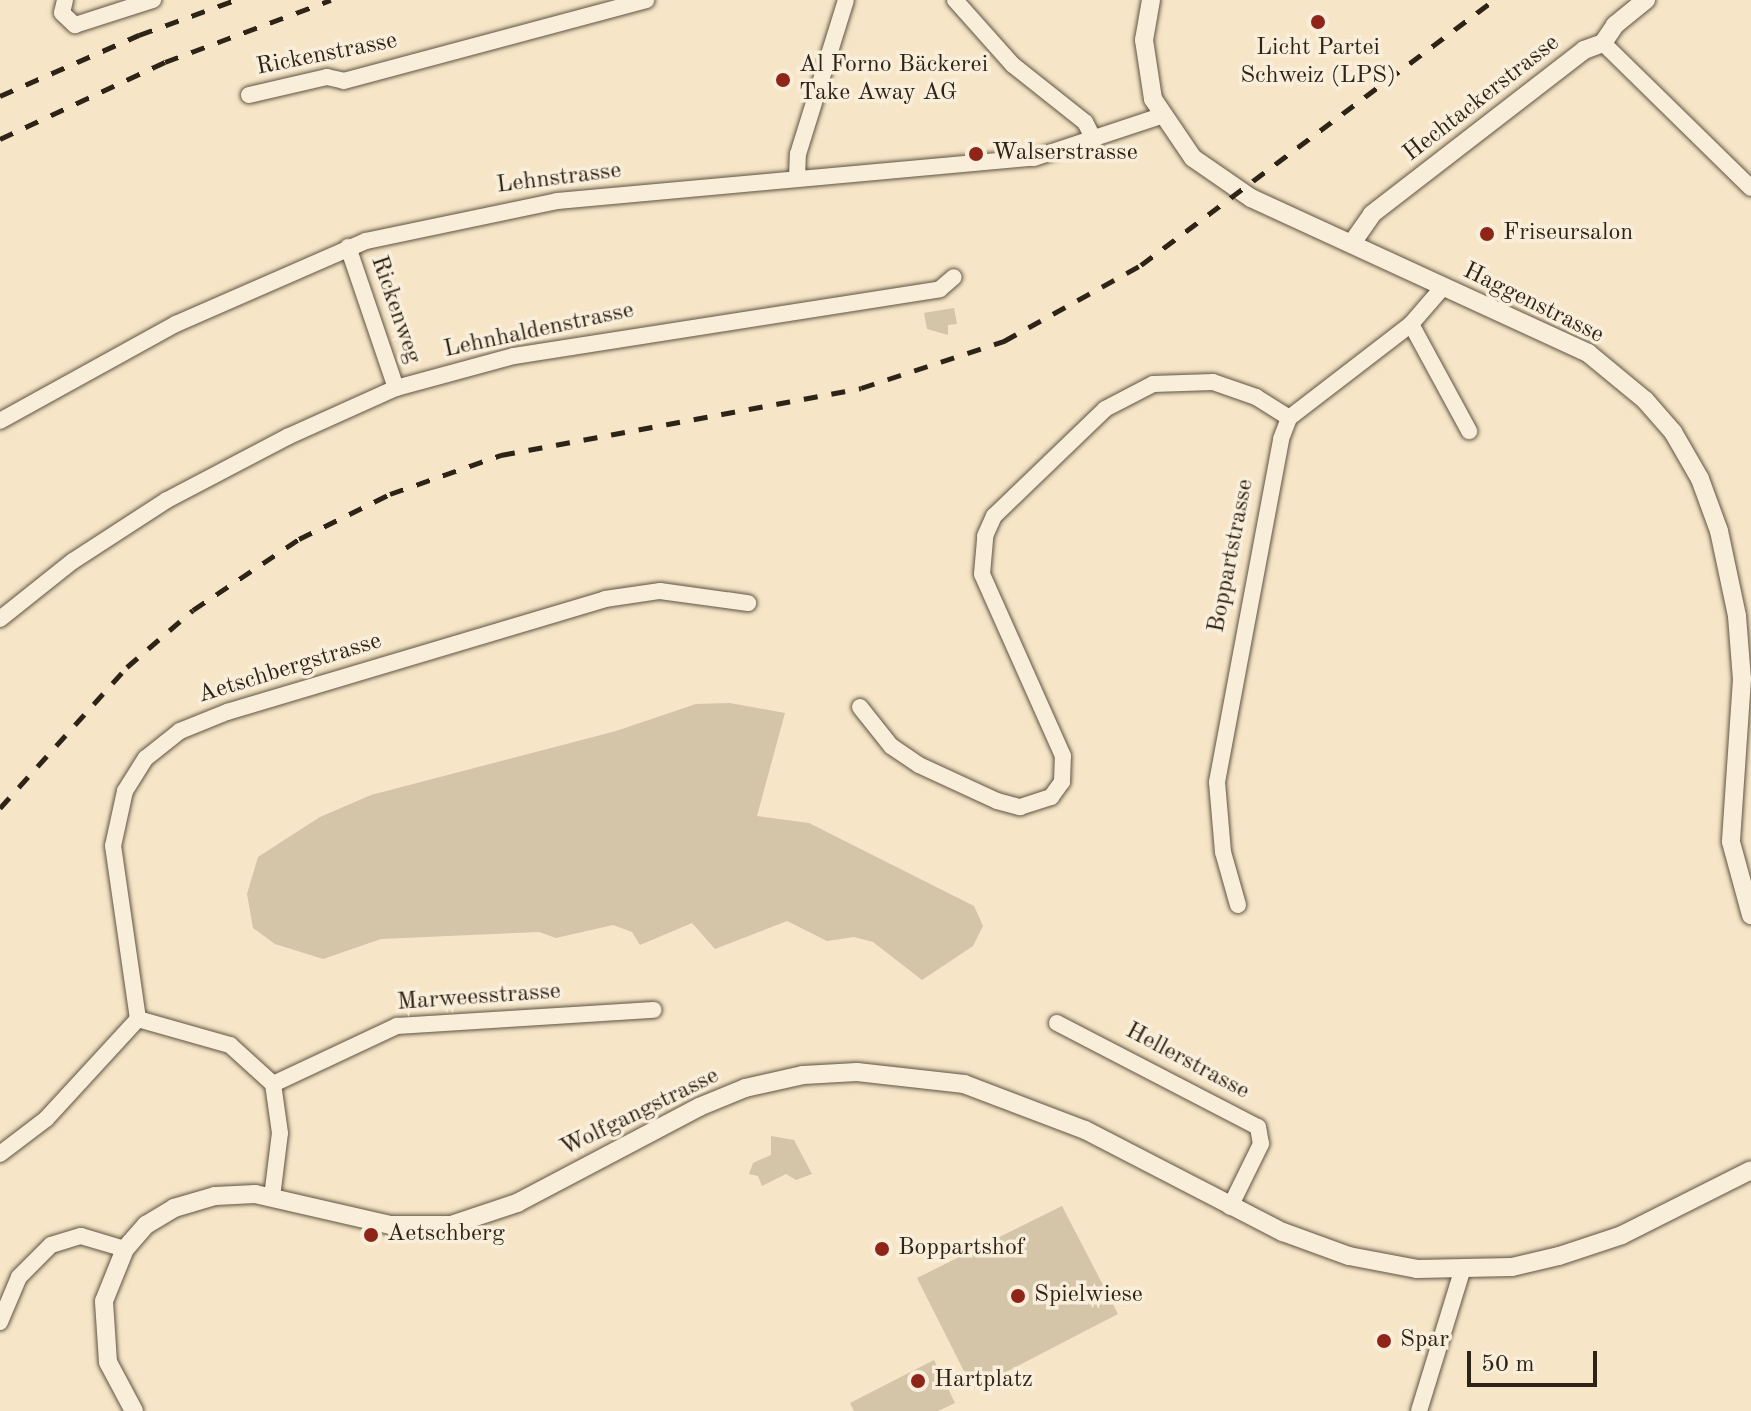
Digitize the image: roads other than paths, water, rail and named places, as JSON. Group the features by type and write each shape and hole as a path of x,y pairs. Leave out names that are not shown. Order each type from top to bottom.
{"street":[{"path":"65,0 62,13 75,25 153,0"},
{"name":"Rickenstrasse","path":"249,95 327,77 344,81 646,0"},
{"path":"797,179 798,154 846,0"},
{"path":"955,0 1013,65 1085,122 1094,140"},
{"name":"Haggenstrasse","path":"1151,0 1145,62 1161,116 1177,141 1218,179 1588,353 1645,400 1673,432 1700,479 1719,531 1737,616 1746,679 1731,842 1751,915"},
{"name":"Hechtackerstrasse","path":"1352,243 1372,214 1584,50 1603,43 1615,25 1646,0"},
{"path":"1603,43 1751,188"},
{"name":"Lehnstrasse","path":"0,421 176,324 348,247 543,203 1034,158 1161,116"},
{"name":"Rickenweg","path":"348,247 396,388"},
{"name":"Lehnhaldenstrasse","path":"0,619 73,561 167,500 301,430 396,388 557,347 940,289 954,277"},
{"path":"860,707 891,746 919,765 997,801 1020,807 1051,797 1062,782 1063,756 982,574 985,536 994,516 1105,409 1153,384 1213,382 1256,397 1289,418 1411,324 1443,287"},
{"path":"1411,324 1469,431"},
{"name":"Boppartstrasse","path":"1238,905 1223,852 1217,782 1275,464 1289,418"},
{"name":"Aetschbergstrasse","path":"138,1019 114,873 114,833 133,774 162,743 227,712 623,595 660,591 714,603 748,603"},
{"name":"Marweesstrasse","path":"273,1084 397,1026 654,1010"},
{"path":"0,1154 46,1119 138,1019 230,1045 273,1084 280,1133 272,1197"},
{"name":"Hellerstrasse","path":"1057,1023 1258,1127 1261,1144 1230,1207"},
{"name":"Wolfgangstrasse","path":"134,1411 112,1376 103,1332 104,1301 125,1249 146,1225 187,1203 235,1194 272,1197 390,1225 451,1225 517,1203 652,1130 745,1088 803,1075 857,1072 945,1080 1015,1101 1085,1130 1230,1207 1349,1256 1417,1269 1462,1271 1512,1267 1593,1246 1751,1170"},
{"path":"0,1322 19,1277 51,1245 81,1236 125,1249"},
{"path":"1419,1411 1462,1271"}],"railway":[{"path":"0,96 139,35 235,0"},
{"path":"0,139 165,62 331,0"},
{"path":"0,808 127,667 193,610 299,539 390,494 501,455 861,388 1004,341 1141,265 1494,0"}],"place":[{"name":"Licht Partei Schweiz (LPS)","path":"1318,22"},
{"name":"Al Forno Bäckerei Take Away AG","path":"783,80"},
{"name":"Walserstrasse","path":"976,154"},
{"name":"Friseursalon","path":"1487,234"},
{"name":"Aetschberg","path":"371,1235"},
{"name":"Boppartshof","path":"882,1249"},
{"name":"Spielwiese","path":"1018,1296"},
{"name":"Spar","path":"1384,1341"},
{"name":"Hartplatz","path":"918,1381"}]}
